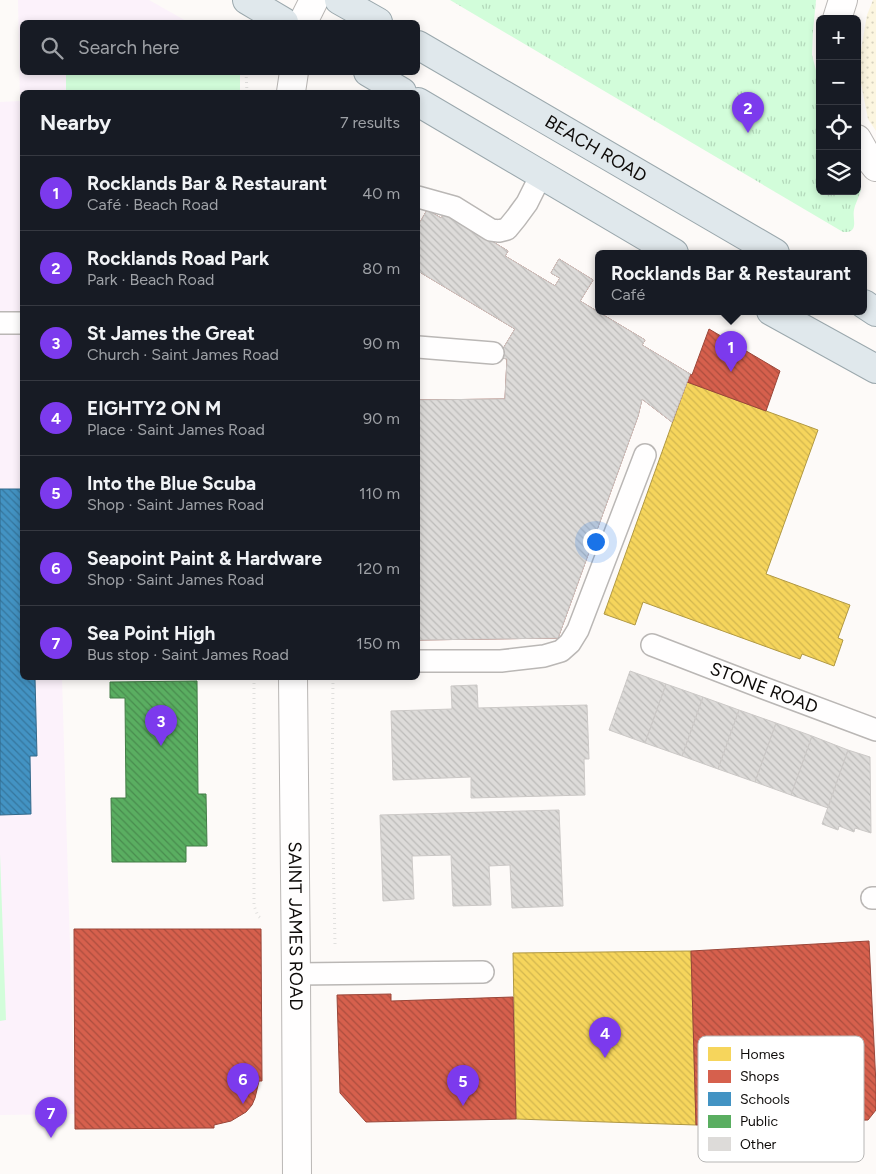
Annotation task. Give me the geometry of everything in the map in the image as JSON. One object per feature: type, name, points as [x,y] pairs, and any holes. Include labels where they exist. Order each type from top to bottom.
[{"type":"main road","points":[[247,0],[281,20]]},
{"type":"main road","points":[[339,0],[374,20]]},
{"type":"main road","name":"BEACH ROAD","points":[[420,47],[770,250]]},
{"type":"main road","points":[[373,75],[399,90]]},
{"type":"main road","points":[[420,103],[669,250]]},
{"type":"main road","points":[[778,315],[876,369]]},
{"type":"street","points":[[304,20],[314,0]]},
{"type":"street","points":[[838,15],[843,0]]},
{"type":"street","points":[[291,90],[294,75]]},
{"type":"street","points":[[861,146],[876,167]]},
{"type":"street","name":"SAINT JAMES ROAD","points":[[293,680],[297,1174]]},
{"type":"lane","points":[[420,198],[454,207],[490,230],[499,231],[507,228],[516,218],[527,203],[541,175]]},
{"type":"lane","points":[[0,324],[20,323]]},
{"type":"lane","points":[[420,347],[493,353]]},
{"type":"lane","points":[[420,661],[501,662],[544,656],[561,651],[570,643],[578,630],[645,455]]},
{"type":"lane","name":"STONE ROAD","points":[[652,645],[876,730]]},
{"type":"lane","points":[[296,974],[483,972]]},
{"type":"path","points":[[246,75],[247,90]]},
{"type":"path","points":[[254,680],[254,906],[258,916],[267,923],[296,933]]},
{"type":"path","points":[[333,680],[332,797],[336,974]]},
{"type":"shaded area","points":[[18,0],[149,0],[184,20],[20,20],[20,75],[240,75],[240,90],[20,90],[20,101]]},
{"type":"shaded area","points":[[20,101],[20,680],[62,680],[75,1114],[0,1115],[0,102]]},
{"type":"green space","points":[[450,0],[816,0],[812,55],[816,70],[816,195],[859,195],[854,210],[853,228],[848,232],[843,232]]},
{"type":"green space","points":[[66,75],[240,75],[240,90],[66,90]]},
{"type":"green space","points":[[0,854],[6,1020],[0,1021]]},
{"type":"sand","points":[[873,0],[876,0],[876,131],[868,119],[861,83],[861,50],[867,15]]},
{"type":"building: Homes","points":[[687,382],[818,430],[766,574],[850,605],[838,638],[843,640],[834,666],[802,654],[800,659],[643,602],[635,625],[604,614]]},
{"type":"building: Homes","points":[[691,951],[696,1125],[516,1119],[513,953]]},
{"type":"building: Shops","points":[[427,210],[441,218],[445,213],[508,251],[505,256],[555,286],[560,278],[551,273],[559,259],[593,280],[580,301],[595,310],[595,315],[603,315],[645,340],[642,345],[690,374],[672,422],[642,399],[638,416],[558,638],[420,640],[420,400],[505,399],[507,359],[498,357],[515,329],[420,272],[420,222]],"holes":[[[552,353],[616,392],[607,409],[597,406],[584,446],[546,448],[547,390],[538,390],[541,373]]]},
{"type":"building: Shops","points":[[709,329],[780,371],[766,411],[687,382],[690,374],[692,375]]},
{"type":"building: Shops","points":[[74,929],[261,929],[262,1081],[259,1081],[255,1098],[246,1112],[231,1121],[214,1125],[214,1128],[75,1129]]},
{"type":"building: Shops","points":[[869,941],[876,1110],[868,1120],[864,1120],[864,1036],[698,1036],[698,1125],[696,1125],[691,951]]},
{"type":"building: Shops","points":[[391,994],[391,1001],[513,997],[516,1119],[366,1122],[340,1093],[337,995]]},
{"type":"building: Schools","points":[[0,489],[20,489],[20,680],[35,680],[37,756],[30,756],[31,814],[0,815]]},
{"type":"building: Public","points":[[197,681],[198,794],[206,794],[207,846],[186,846],[186,862],[112,862],[111,798],[126,798],[125,698],[110,698],[110,682]]},
{"type":"building: Other","points":[[427,210],[441,218],[445,213],[508,251],[505,256],[555,286],[560,278],[551,273],[559,259],[593,280],[580,301],[595,310],[595,315],[603,315],[645,340],[642,345],[690,374],[672,422],[642,399],[638,416],[558,638],[420,640],[420,400],[505,399],[507,359],[498,357],[515,329],[420,272],[420,222]]},
{"type":"building: Other","points":[[630,671],[666,684],[645,743],[609,730]]},
{"type":"building: Other","points":[[666,684],[703,697],[682,756],[645,743]]},
{"type":"building: Other","points":[[477,685],[478,708],[587,705],[589,759],[584,759],[585,795],[471,798],[471,777],[393,780],[391,711],[452,709],[451,686]]},
{"type":"building: Other","points":[[703,697],[739,710],[718,769],[682,756]]},
{"type":"building: Other","points":[[739,710],[776,723],[755,782],[718,769]]},
{"type":"building: Other","points":[[776,723],[812,736],[791,795],[755,782]]},
{"type":"building: Other","points":[[812,736],[848,750],[828,808],[791,795]]},
{"type":"building: Other","points":[[848,750],[870,757],[871,833],[855,828],[854,832],[839,826],[838,830],[822,824]]},
{"type":"building: Other","points":[[559,810],[563,906],[512,908],[510,865],[489,866],[491,905],[453,906],[451,855],[412,856],[414,899],[383,901],[380,815]]},
{"type":"place","name":"Rocklands Road Park","points":[[748,133]]},
{"type":"place","name":"Rocklands Bar & Restaurant","points":[[731,372]]},
{"type":"place","name":"St James the Great","points":[[161,746]]},
{"type":"place","name":"EIGHTY2 ON M","points":[[605,1058]]},
{"type":"place","name":"Seapoint Paint & Hardware","points":[[243,1104]]},
{"type":"place","name":"Into the Blue Scuba","points":[[463,1106]]},
{"type":"place","name":"Sea Point High","points":[[51,1138]]}]
